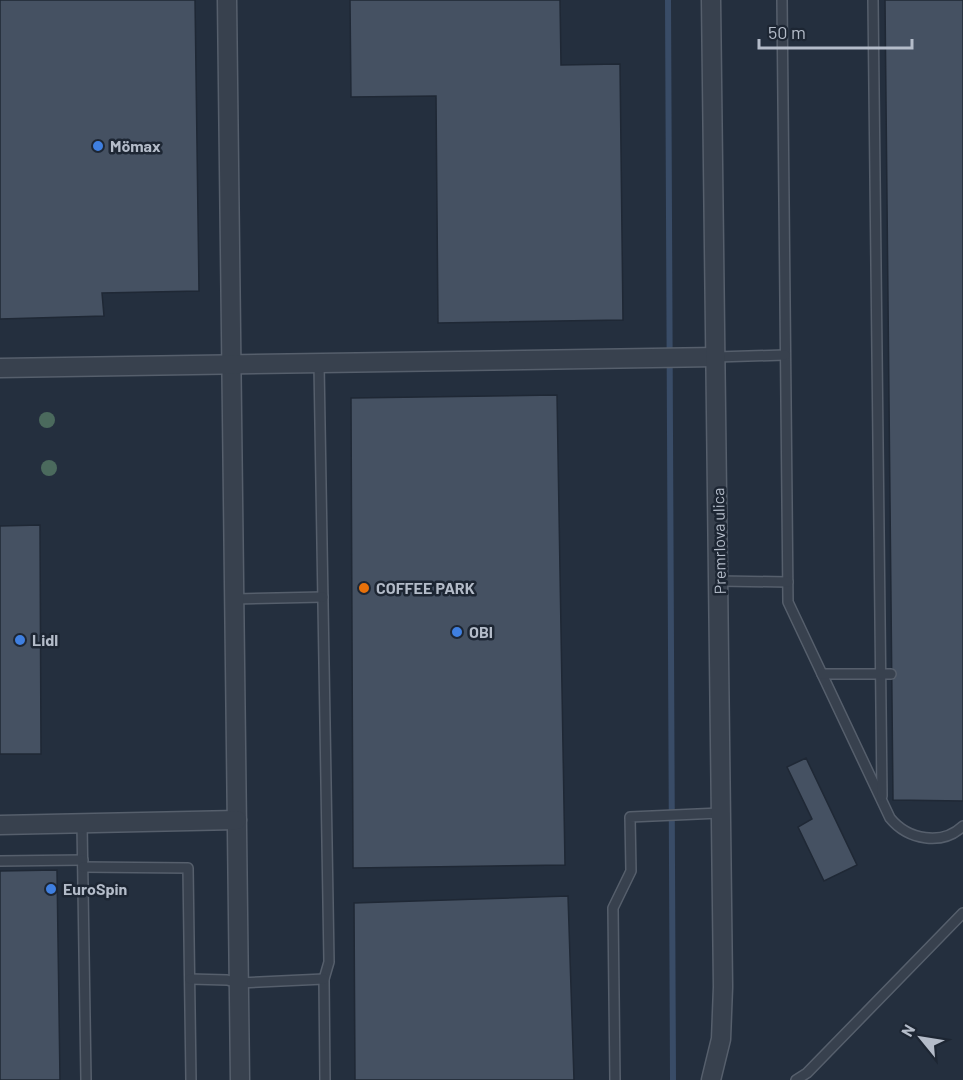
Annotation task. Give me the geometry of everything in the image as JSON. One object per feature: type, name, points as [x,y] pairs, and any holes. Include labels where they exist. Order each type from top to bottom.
[{"type":"street","points":[[227,0],[240,1080]]},
{"type":"street","name":"Premrlova ulica","points":[[711,0],[720,581],[723,987],[721,1039],[711,1080]]},
{"type":"street","points":[[0,368],[716,357]]},
{"type":"street","points":[[0,825],[237,820]]},
{"type":"lane","points":[[782,0],[788,602],[890,818],[897,827],[918,837],[951,835],[963,826]]},
{"type":"lane","points":[[873,0],[882,801]]},
{"type":"lane","points":[[716,357],[785,355]]},
{"type":"lane","points":[[319,364],[329,962],[324,979],[325,1080]]},
{"type":"lane","points":[[720,581],[788,582]]},
{"type":"lane","points":[[235,599],[323,597]]},
{"type":"lane","points":[[822,674],[891,674]]},
{"type":"lane","points":[[615,1080],[613,908],[631,871],[630,817],[720,813]]},
{"type":"lane","points":[[82,823],[86,1080]]},
{"type":"lane","points":[[0,861],[188,868],[190,1080]]},
{"type":"lane","points":[[796,1080],[807,1073],[963,913]]},
{"type":"lane","points":[[190,979],[227,980],[239,983],[324,979]]},
{"type":"building","name":"Mömax","points":[[0,0],[195,0],[199,291],[102,293],[104,316],[0,319]]},
{"type":"building","points":[[350,0],[560,0],[561,65],[620,64],[623,320],[438,323],[436,96],[351,97]]},
{"type":"building","points":[[885,0],[963,0],[963,801],[893,800]]},
{"type":"building","name":"OBI","points":[[557,395],[565,865],[353,868],[351,398]]},
{"type":"building","name":"Lidl","points":[[40,525],[41,754],[0,754],[0,526]]},
{"type":"building","points":[[806,758],[857,865],[824,881],[798,827],[812,819],[787,767]]},
{"type":"building","points":[[57,870],[60,1080],[0,1080],[0,871]]},
{"type":"building","points":[[568,896],[574,1080],[355,1080],[354,903]]},
{"type":"waterway","points":[[668,0],[673,1080]]},
{"type":"place","name":"Mömax","points":[[98,146]]},
{"type":"place","name":"COFFEE PARK","points":[[364,588]]},
{"type":"place","name":"OBI","points":[[457,632]]},
{"type":"place","name":"Lidl","points":[[20,640]]},
{"type":"place","name":"EuroSpin","points":[[51,889]]}]
